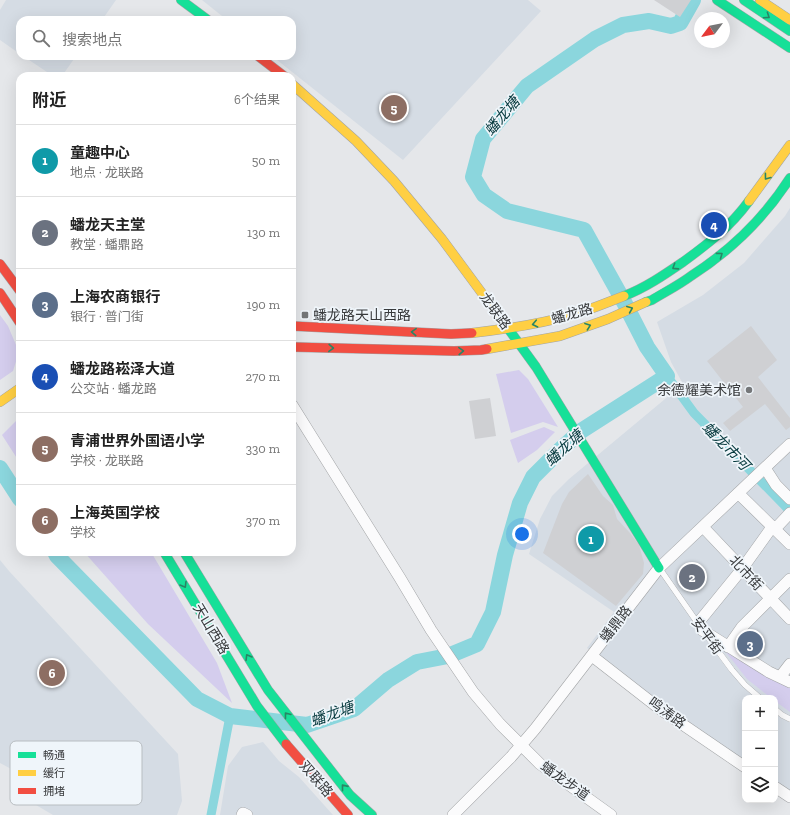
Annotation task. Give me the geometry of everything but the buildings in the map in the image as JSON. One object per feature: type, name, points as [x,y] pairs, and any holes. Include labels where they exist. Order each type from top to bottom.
[{"type":"main road","points":[[181,0],[203,16]]},
{"type":"main road","points":[[717,0],[790,48]]},
{"type":"main road","points":[[724,0],[790,43]]},
{"type":"main road","points":[[744,0],[790,31]]},
{"type":"main road","points":[[760,0],[790,20]]},
{"type":"main road","points":[[263,60],[279,72]]},
{"type":"main road","name":"龙联路","points":[[296,88],[356,141],[394,181],[442,239],[536,367],[659,568]]},
{"type":"main road","name":"蟠龙路","points":[[296,326],[474,334],[509,330],[560,318],[599,306],[643,287],[679,265],[721,233],[740,214],[790,145]]},
{"type":"main road","name":"蟠龙路","points":[[296,347],[454,351],[481,350],[560,336],[608,319],[652,300],[692,276],[728,249],[757,221],[781,192],[790,178]]},
{"type":"main road","points":[[0,264],[16,286]]},
{"type":"main road","points":[[0,293],[16,317]]},
{"type":"main road","points":[[3,407],[16,392]]},
{"type":"main road","name":"天山西路","points":[[166,556],[257,706],[284,743]]},
{"type":"main road","name":"天山西路","points":[[186,556],[268,690],[350,795],[372,815]]},
{"type":"main road","name":"双联路","points":[[284,743],[348,815]]},
{"type":"street","name":"蟠龙步道","points":[[296,411],[431,630],[473,692],[500,724],[540,764],[611,815]]},
{"type":"street","name":"蟠鼎路","points":[[453,815],[511,757],[535,729],[659,568],[790,444]]},
{"type":"street","points":[[765,468],[776,485],[790,499]]},
{"type":"street","points":[[738,493],[790,544]]},
{"type":"street","points":[[790,513],[773,528],[700,627],[769,672],[785,679],[790,664]]},
{"type":"street","name":"北市街","points":[[703,527],[790,619]]},
{"type":"street","points":[[728,646],[742,627],[790,579]]},
{"type":"street","name":"鸣涛路","points":[[592,656],[660,709],[742,765]]},
{"type":"street","points":[[778,789],[790,797]]},
{"type":"street","points":[[242,815],[243,813],[247,815]]},
{"type":"lane","name":"安平街","points":[[659,568],[732,670],[745,685],[757,695]]},
{"type":"lane","points":[[778,712],[790,719]]},
{"type":"shaded area","points":[[6,0],[116,0],[105,16],[16,16],[16,51],[0,40],[0,10]]},
{"type":"shaded area","points":[[202,0],[528,0],[541,11],[403,160],[296,75],[296,72],[292,72],[277,60],[296,60],[296,16],[222,16]]},
{"type":"shaded area","points":[[29,60],[73,60],[65,72],[47,72]]},
{"type":"shaded area","points":[[790,208],[790,793],[778,785],[778,695],[742,695],[742,761],[664,708],[587,648],[614,612],[529,554],[540,519],[552,496],[569,479],[683,384],[671,362],[657,322],[703,295],[744,263],[785,216]]},
{"type":"shaded area","points":[[0,315],[8,326],[16,345],[16,362],[13,371],[0,380]]},
{"type":"shaded area","points":[[519,370],[528,379],[558,427],[543,422],[511,433],[496,374]]},
{"type":"shaded area","points":[[16,421],[16,457],[2,435]]},
{"type":"shaded area","points":[[544,427],[555,432],[537,450],[518,463],[510,440]]},
{"type":"shaded area","points":[[88,556],[153,556],[217,663],[232,703],[148,624]]},
{"type":"shaded area","points":[[0,560],[178,754],[182,801],[177,815],[53,815],[36,805],[142,805],[142,741],[10,741],[10,768],[0,763]]},
{"type":"shaded area","points":[[728,648],[790,683],[790,712],[778,703],[778,695],[767,695],[747,679],[725,651]]},
{"type":"shaded area","points":[[263,742],[279,761],[299,777],[333,815],[220,815],[228,766],[242,747]]},
{"type":"waterway","name":"蟠龙塘","points":[[57,556],[197,699],[230,716],[307,725],[354,709],[388,680],[417,662],[448,656],[477,644],[493,612],[505,555],[520,503],[533,477],[581,431],[667,376],[647,347],[584,230],[507,211],[484,195],[473,177],[483,139],[527,86],[595,39],[623,25],[649,21],[671,26],[680,23],[693,0]]},
{"type":"waterway","name":"蟠龙市河","points":[[667,376],[694,413],[790,511]]},
{"type":"waterway","name":"蟠龙塘","points":[[0,468],[16,493]]},
{"type":"waterway","points":[[211,815],[230,716]]},
{"type":"traffic: fast","points":[[181,0],[203,16]]},
{"type":"traffic: fast","points":[[717,0],[790,48]]},
{"type":"traffic: fast","points":[[744,0],[790,31]]},
{"type":"traffic: fast","points":[[646,302],[677,285],[719,256],[733,244],[758,220],[790,178]]},
{"type":"traffic: fast","points":[[624,296],[654,281],[702,248],[727,227],[749,201]]},
{"type":"traffic: fast","points":[[507,327],[536,367],[659,568]]},
{"type":"traffic: fast","points":[[166,556],[257,706],[286,744]]},
{"type":"traffic: fast","points":[[186,556],[268,690],[350,795],[372,815]]},
{"type":"traffic: slow","points":[[760,0],[790,20]]},
{"type":"traffic: slow","points":[[296,88],[356,141],[394,181],[442,239],[507,327]]},
{"type":"traffic: slow","points":[[749,201],[790,145]]},
{"type":"traffic: slow","points":[[472,333],[524,326],[562,318],[624,296]]},
{"type":"traffic: slow","points":[[487,349],[560,336],[608,319],[646,302]]},
{"type":"traffic: slow","points":[[0,402],[16,391]]},
{"type":"traffic: jam","points":[[263,60],[279,72]]},
{"type":"traffic: jam","points":[[0,264],[16,286]]},
{"type":"traffic: jam","points":[[0,293],[16,317]]},
{"type":"traffic: jam","points":[[296,326],[451,334],[472,333]]},
{"type":"traffic: jam","points":[[296,347],[454,351],[487,349]]},
{"type":"traffic: jam","points":[[286,744],[348,815]]},
{"type":"place","name":"青浦世界外国语小学","points":[[394,108]]},
{"type":"place","name":"蟠龙路崧泽大道","points":[[714,225]]},
{"type":"place","name":"蟠龙路天山西路","points":[[305,315]]},
{"type":"place","name":"余德耀美术馆","points":[[749,390]]},
{"type":"place","name":"童趣中心","points":[[591,539]]},
{"type":"place","name":"蟠龙天主堂","points":[[692,577]]},
{"type":"place","name":"上海农商银行","points":[[750,644]]},
{"type":"place","name":"上海英国学校","points":[[52,673]]}]
